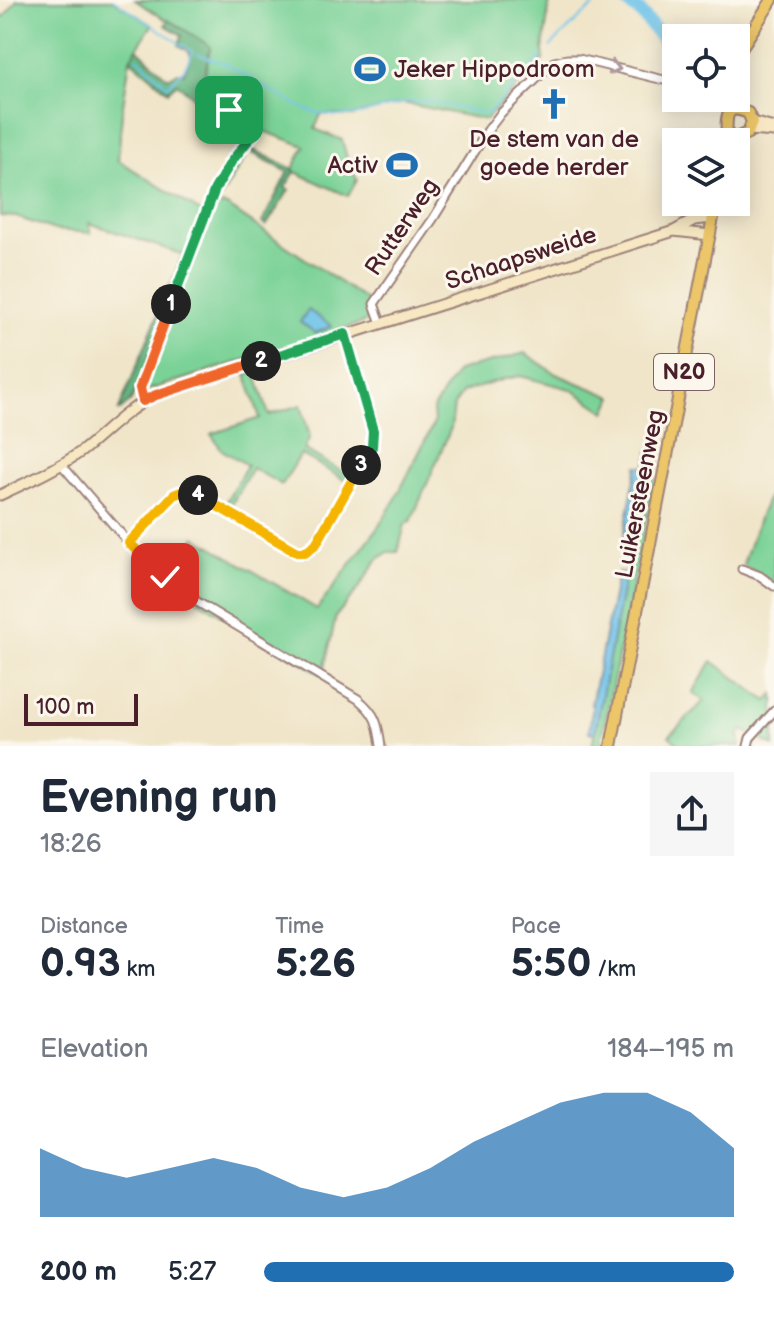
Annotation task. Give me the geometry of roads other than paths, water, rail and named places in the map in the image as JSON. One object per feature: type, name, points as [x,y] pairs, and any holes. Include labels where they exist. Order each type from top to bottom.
[{"type":"main road","points":[[750,34],[772,0]]},
{"type":"main road","points":[[727,128],[725,123],[728,115],[733,112]]},
{"type":"main road","points":[[742,112],[748,113],[751,126]]},
{"type":"main road","name":"Luikersteenweg","points":[[611,746],[713,218]]},
{"type":"street","name":"Rutterweg","points":[[381,323],[374,304],[433,219],[488,130],[517,96],[554,62],[579,59],[662,80]]},
{"type":"street","points":[[143,401],[140,388],[215,189],[254,133],[229,110]]},
{"type":"street","points":[[751,126],[774,130]]},
{"type":"street","name":"Schaapsweide","points":[[381,323],[674,231],[694,220],[713,218]]},
{"type":"street","name":"Schaapsweide","points":[[674,231],[710,235]]},
{"type":"street","points":[[0,495],[80,452],[143,401],[156,395],[381,323]]},
{"type":"street","points":[[129,543],[174,495],[190,490],[297,552],[305,552],[316,544],[372,447],[373,431],[345,334]]},
{"type":"street","points":[[61,464],[129,543],[165,577],[199,603],[371,709],[376,718],[381,746]]},
{"type":"street","points":[[742,569],[774,586]]},
{"type":"street","points":[[748,746],[750,738],[774,711]]},
{"type":"water","points":[[308,310],[332,326],[316,333],[300,322]]},
{"type":"water","points":[[637,466],[644,467],[630,548],[622,546]]},
{"type":"water","points":[[618,572],[625,574],[595,733],[589,732],[591,705]]},
{"type":"waterway","points":[[114,0],[193,52],[184,69],[168,86],[137,57]]},
{"type":"waterway","points":[[550,47],[602,0]]},
{"type":"waterway","points":[[625,0],[662,38]]},
{"type":"waterway","points":[[198,54],[226,64],[292,103],[313,112],[337,116],[357,115],[407,102],[429,101],[487,114],[541,57]]},
{"type":"place","name":"Jeker Hippodroom","points":[[370,69]]},
{"type":"place","name":"De stem van de goede herder","points":[[554,104]]},
{"type":"place","name":"Activ","points":[[402,165]]}]
